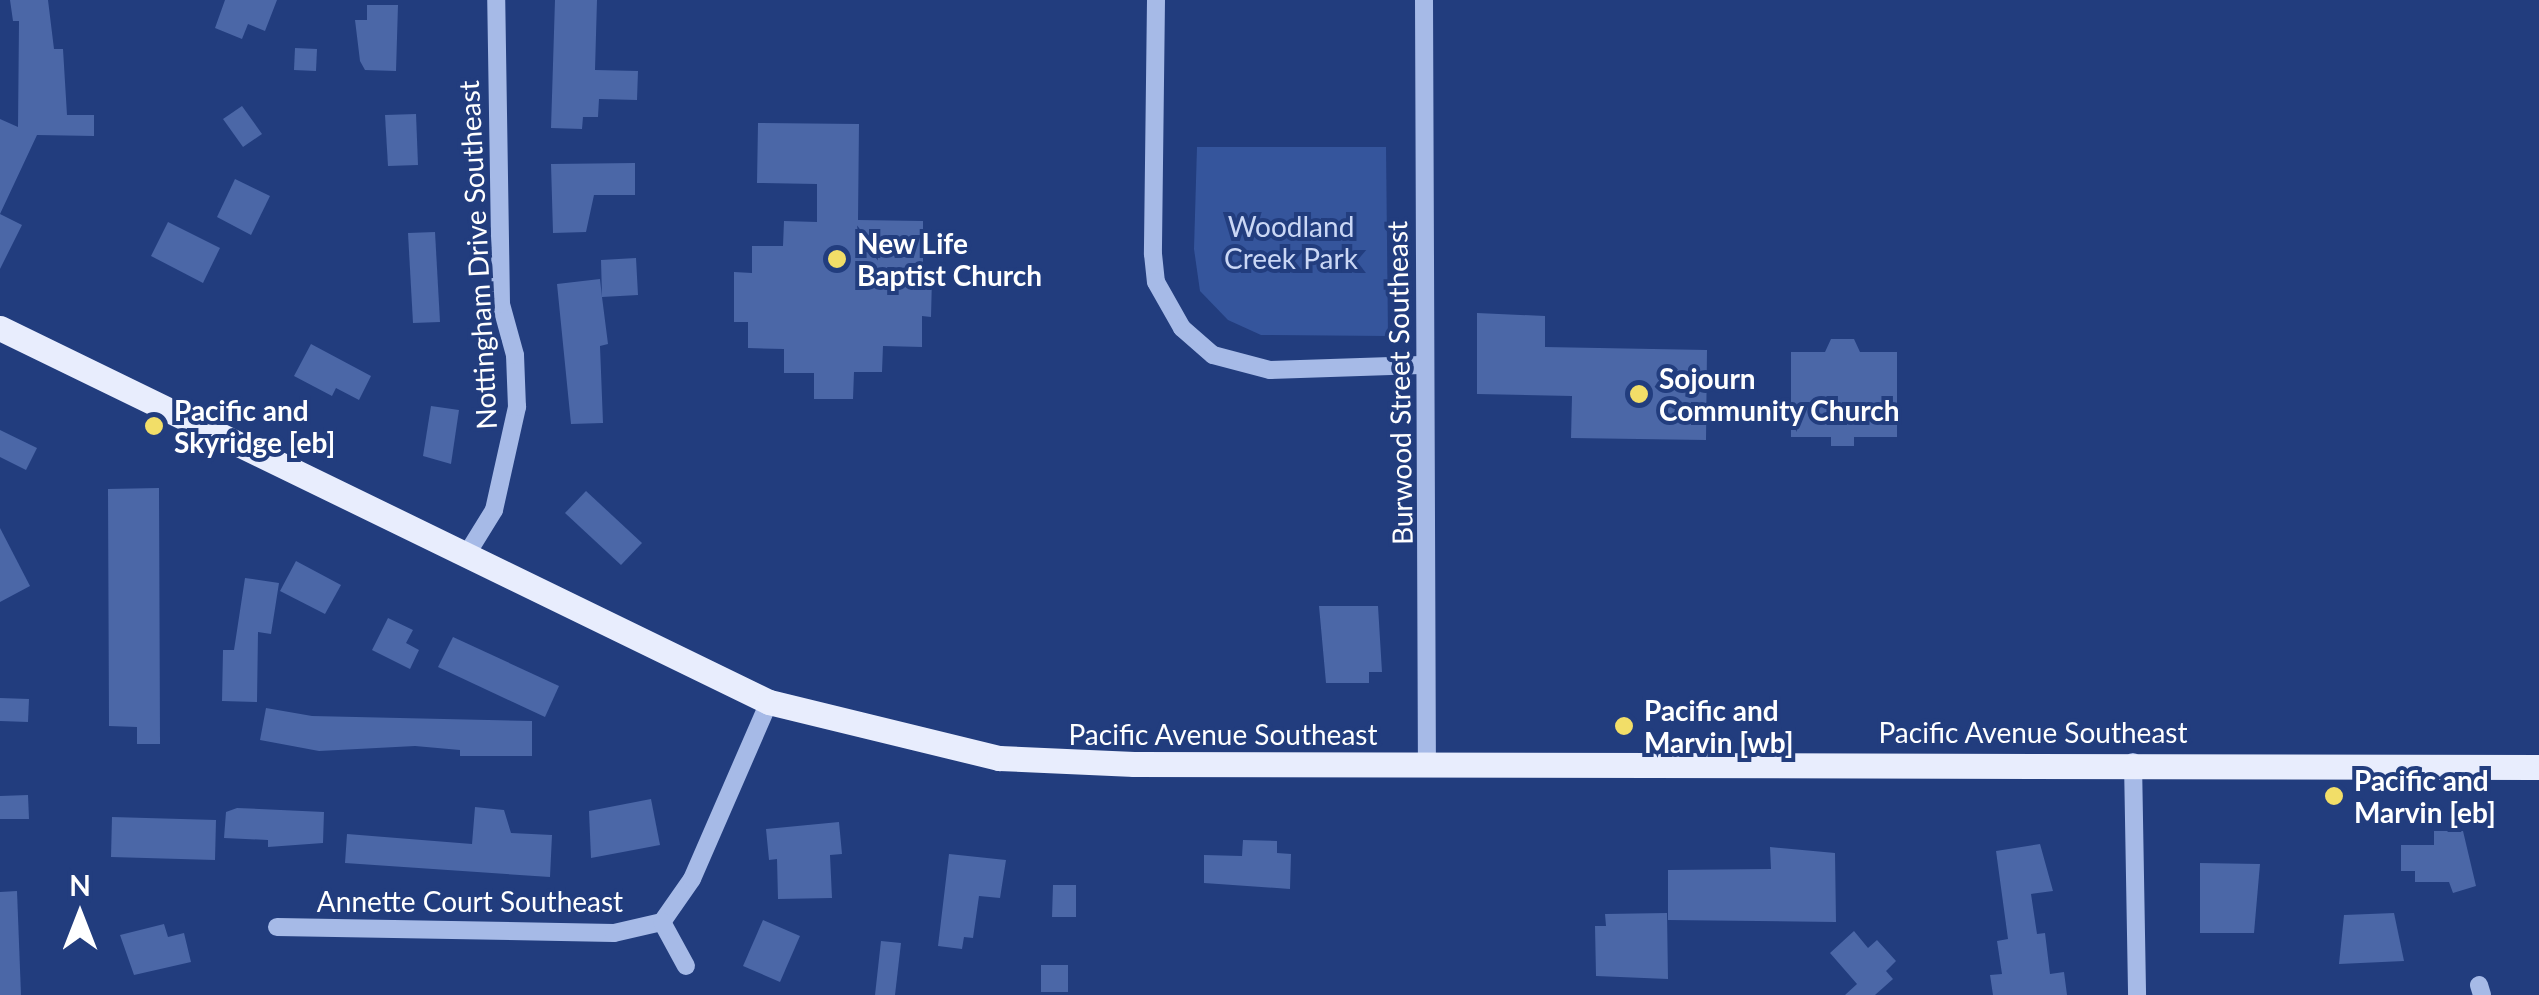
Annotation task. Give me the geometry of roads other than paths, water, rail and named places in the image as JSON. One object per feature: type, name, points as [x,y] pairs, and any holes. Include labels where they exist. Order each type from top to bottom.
[{"type":"main road","name":"Pacific Avenue Southeast","points":[[0,328],[768,702],[999,758],[1428,764],[2132,762],[2539,767]]},
{"type":"street","name":"Nottingham Drive Southeast","points":[[465,556],[494,510],[517,408],[515,355],[502,304],[496,0]]},
{"type":"street","points":[[1156,0],[1153,254],[1167,308],[1192,340],[1239,365],[1270,370],[1421,365]]},
{"type":"street","name":"Burwood Street Southeast","points":[[1424,0],[1421,365],[1431,522],[1428,764]]},
{"type":"street","name":"Annette Court Southeast","points":[[277,927],[614,934],[662,922],[692,879],[768,702]]},
{"type":"street","points":[[2132,762],[2137,995]]},
{"type":"street","name":"Annette Court Southeast","points":[[662,922],[686,966]]},
{"type":"place","name":"New Life Baptist Church","points":[[837,259]]},
{"type":"place","name":"Sojourn Community Church","points":[[1639,394]]},
{"type":"place","name":"Pacific and Skyridge [eb]","points":[[154,426]]},
{"type":"place","name":"Pacific and Marvin [wb]","points":[[1624,726]]},
{"type":"place","name":"Pacific and Marvin [eb]","points":[[2334,796]]},
{"type":"park label","name":"Woodland Creek Park","points":[[1291,242]]}]
